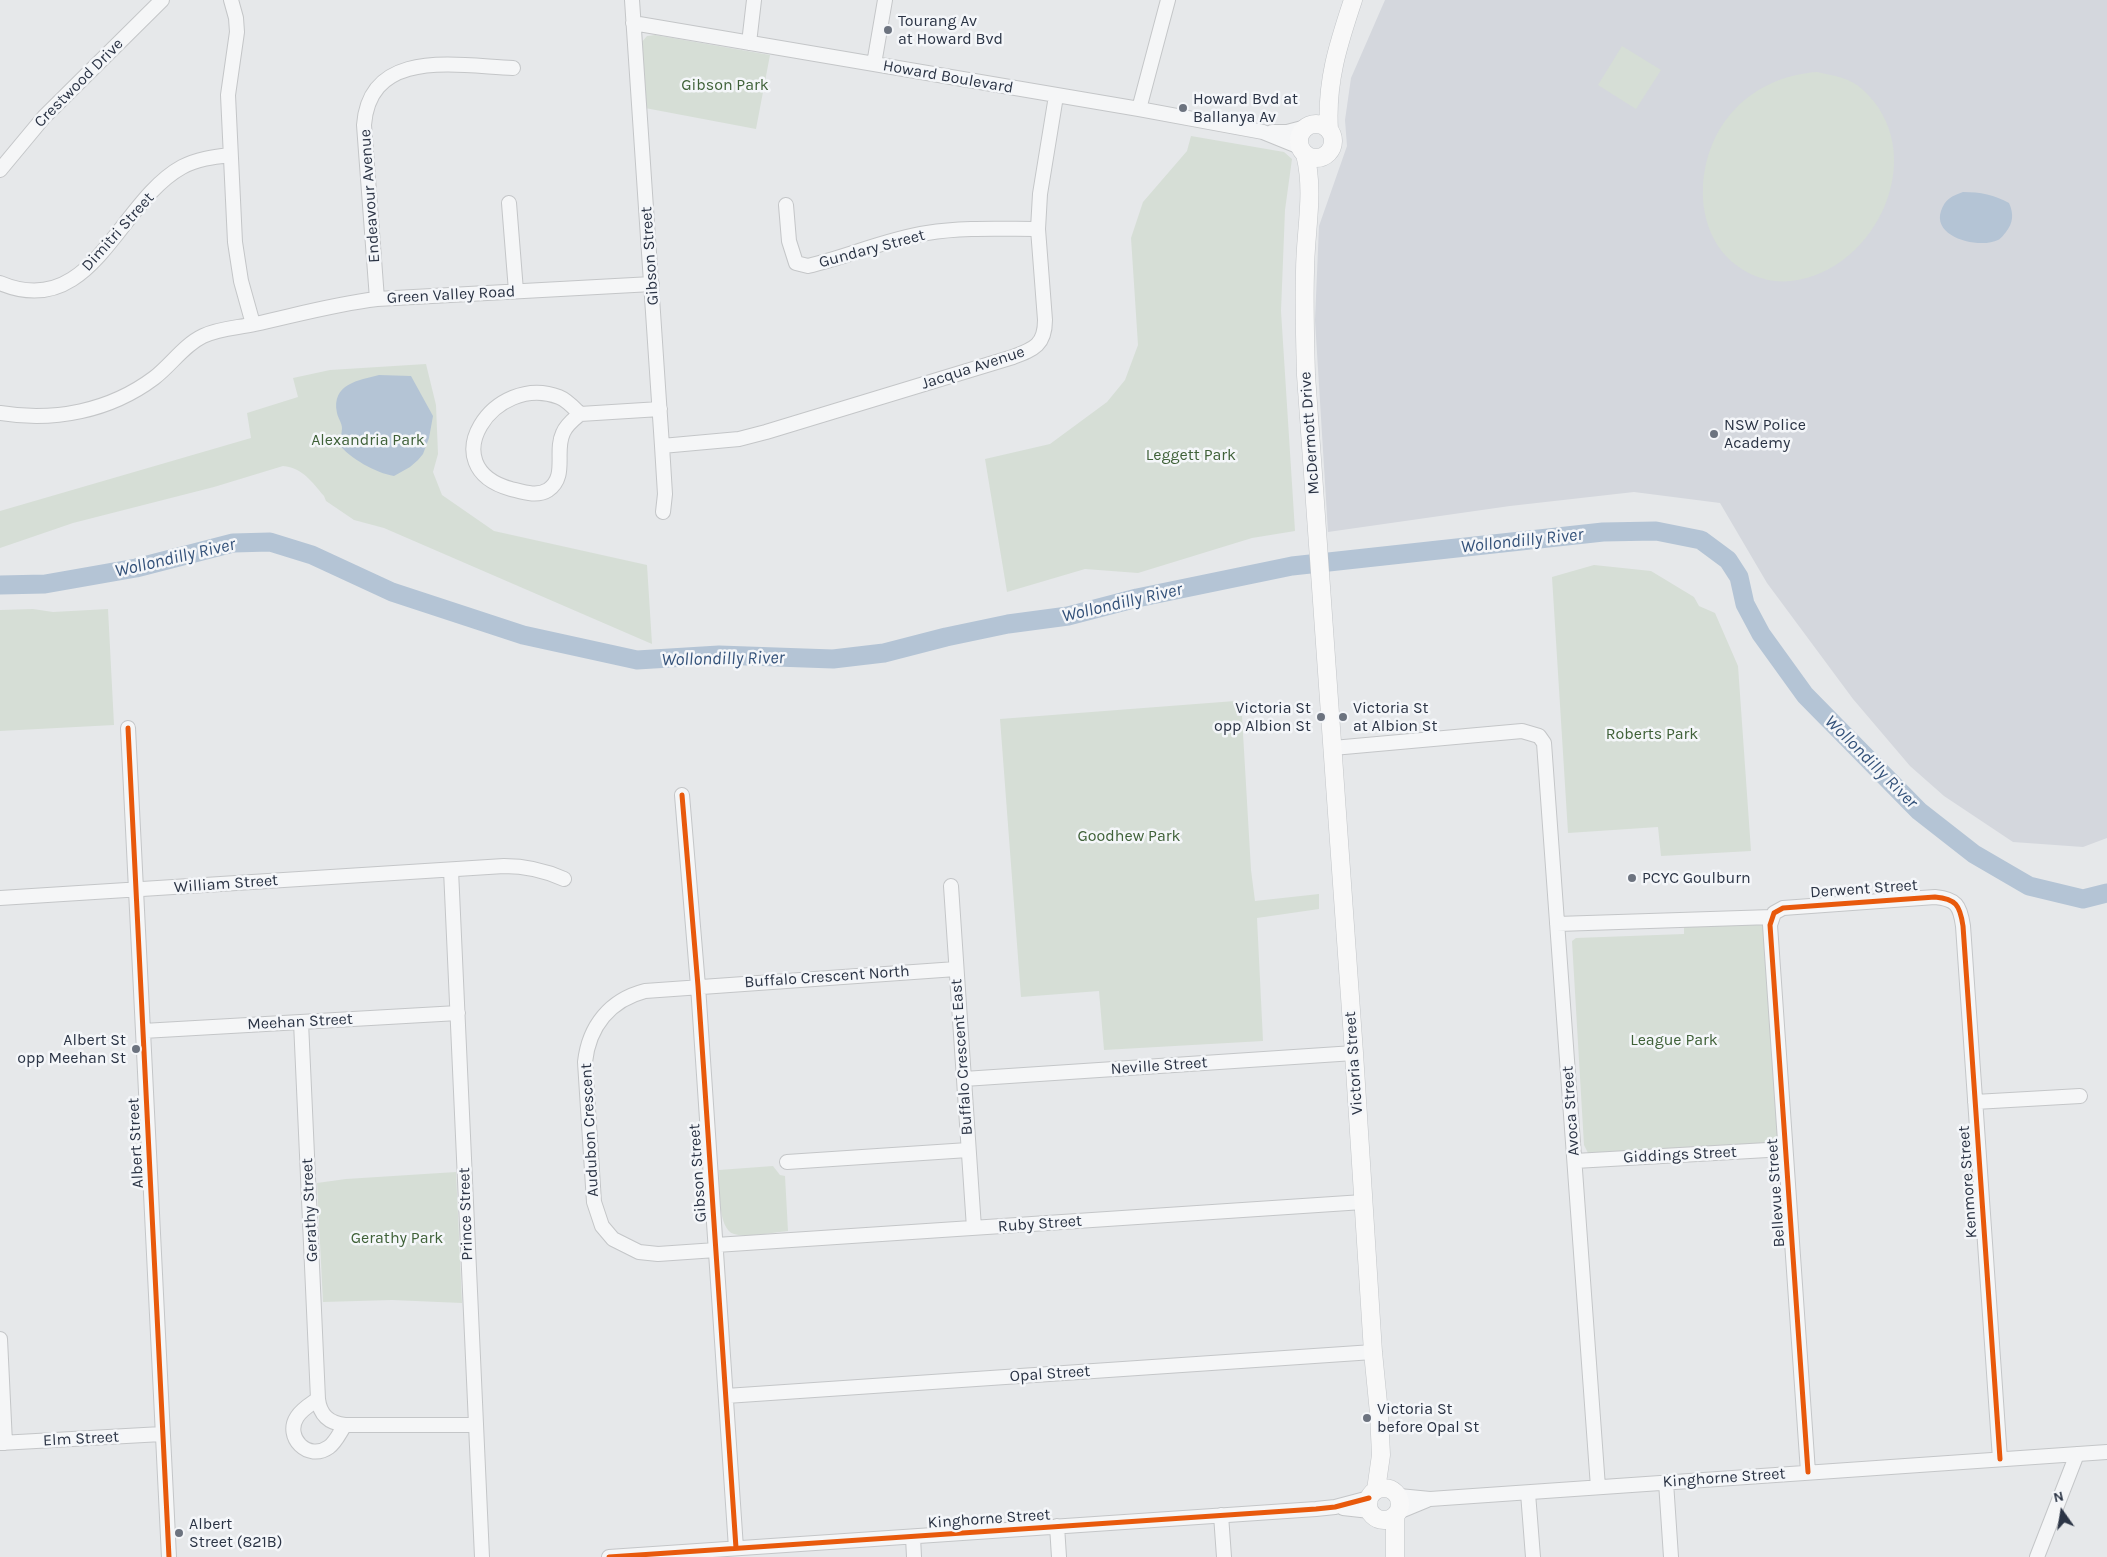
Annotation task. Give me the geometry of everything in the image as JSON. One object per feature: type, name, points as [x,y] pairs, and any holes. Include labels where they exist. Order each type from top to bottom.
[{"type":"main road","points":[[1328,92],[1308,126],[1299,136],[1302,151],[1317,158],[1325,155],[1332,146],[1332,135],[1329,130],[1328,92],[1340,37],[1353,0]]},
{"type":"main road","points":[[1308,126],[1320,125],[1329,130]]},
{"type":"main road","name":"McDermott Drive","points":[[1302,151],[1308,167],[1310,196],[1305,271],[1306,375],[1326,671]]},
{"type":"main road","name":"McDermott Drive","points":[[1310,196],[1325,155]]},
{"type":"main road","name":"Victoria Street","points":[[1326,671],[1333,748],[1381,1455],[1384,1504],[1382,1532],[1386,1557]]},
{"type":"main road","name":"Victoria Street","points":[[1384,1504],[1396,1557]]},
{"type":"street","name":"Crestwood Drive","points":[[0,170],[44,118],[162,0]]},
{"type":"street","points":[[231,0],[236,18],[237,32],[228,95],[237,261],[253,324]]},
{"type":"street","name":"Gibson Street","points":[[632,0],[660,408],[665,494],[663,512]]},
{"type":"street","points":[[749,43],[754,0]]},
{"type":"street","points":[[874,64],[885,0]]},
{"type":"street","points":[[1139,109],[1168,0]]},
{"type":"street","name":"Howard Boulevard","points":[[633,23],[1139,109],[1263,132],[1287,132],[1308,126]]},
{"type":"street","name":"Endeavour Avenue","points":[[377,299],[364,125],[365,111],[372,94],[384,80],[401,70],[418,65],[512,68]]},
{"type":"street","name":"Jacqua Avenue","points":[[662,446],[739,438],[766,432],[1028,351],[1040,343],[1045,333],[1038,229],[1040,194],[1056,96]]},
{"type":"street","name":"Howard Boulevard","points":[[1263,132],[1302,151]]},
{"type":"street","name":"Dimitri Street","points":[[0,283],[17,289],[34,291],[64,284],[78,276],[91,265],[123,225],[167,178],[194,162],[230,155]]},
{"type":"street","points":[[509,203],[516,291]]},
{"type":"street","name":"Gundary Street","points":[[786,205],[792,253],[796,263],[808,266],[926,233],[955,229],[1038,229]]},
{"type":"street","name":"Green Valley Road","points":[[0,413],[28,417],[54,416],[99,406],[118,399],[149,381],[201,337],[218,330],[253,324],[334,305],[377,299],[652,284]]},
{"type":"street","points":[[580,414],[560,398],[545,394],[525,394],[505,401],[494,408],[479,427],[473,449],[478,467],[491,481],[500,486],[532,493],[547,490],[558,477],[559,450],[563,432],[580,414],[660,408]]},
{"type":"street","name":"Albert Street","points":[[128,728],[169,1557]]},
{"type":"street","name":"Avoca Street","points":[[1333,748],[1522,731],[1539,736],[1544,743],[1598,1487]]},
{"type":"street","name":"Gibson Street","points":[[682,796],[698,986],[736,1548]]},
{"type":"street","name":"William Street","points":[[0,898],[452,870],[472,867],[527,866],[544,870],[564,879]]},
{"type":"street","name":"Prince Street","points":[[452,870],[482,1557]]},
{"type":"street","name":"Buffalo Crescent East","points":[[951,886],[974,1228]]},
{"type":"street","name":"Derwent Street","points":[[1556,924],[1773,915],[1783,908],[1794,906],[1935,897],[1947,898],[1957,904]]},
{"type":"street","name":"Kenmore Street","points":[[1957,904],[1962,913],[2000,1459]]},
{"type":"street","name":"Bellevue Street","points":[[1773,915],[1770,925],[1770,936],[1808,1472]]},
{"type":"street","name":"Buffalo Crescent North","points":[[698,986],[956,969]]},
{"type":"street","name":"Audubon Crescent","points":[[698,986],[646,991],[627,997],[602,1016],[592,1033],[585,1062],[593,1193],[595,1210],[602,1226],[613,1240],[630,1249],[648,1254],[716,1248]]},
{"type":"street","name":"Meehan Street","points":[[143,1031],[458,1013]]},
{"type":"street","name":"Gerathy Street","points":[[301,1022],[319,1406],[330,1422],[345,1425],[475,1425]]},
{"type":"street","name":"Neville Street","points":[[964,1079],[1354,1053]]},
{"type":"street","points":[[1975,1102],[2080,1096]]},
{"type":"street","name":"Giddings Street","points":[[1575,1162],[1785,1149]]},
{"type":"street","points":[[786,1162],[968,1150]]},
{"type":"street","name":"Ruby Street","points":[[716,1248],[974,1228],[1363,1202]]},
{"type":"street","points":[[0,1339],[2,1443]]},
{"type":"street","name":"Opal Street","points":[[726,1396],[1373,1352]]},
{"type":"street","points":[[318,1399],[296,1417],[293,1428],[295,1440],[298,1444],[308,1451],[321,1451],[330,1446],[345,1425]]},
{"type":"street","name":"Elm Street","points":[[2,1443],[162,1434]]},
{"type":"street","name":"Kinghorne Street","points":[[610,1557],[736,1548],[765,1552],[913,1536],[2107,1452]]},
{"type":"street","points":[[2037,1557],[2077,1454]]},
{"type":"street","points":[[1666,1482],[1671,1557]]},
{"type":"street","points":[[1528,1493],[1532,1557]]},
{"type":"street","points":[[1221,1515],[1224,1557]]},
{"type":"street","points":[[1057,1526],[1059,1557]]},
{"type":"street","points":[[913,1536],[914,1557]]},
{"type":"shaded area","name":"NSW Police Academy","points":[[1385,0],[2107,0],[2107,838],[2083,847],[2013,842],[1944,796],[1910,766],[1853,699],[1767,583],[1720,503],[1634,492],[1510,506],[1328,532],[1315,320],[1319,226],[1347,146],[1345,120],[1351,78]]},
{"type":"green space","name":"Gibson Park","points":[[655,35],[770,55],[756,129],[645,108],[641,43],[647,36]]},
{"type":"green space","points":[[1622,46],[1661,70],[1636,109],[1598,85]]},
{"type":"green space","points":[[1817,72],[1841,77],[1857,85],[1883,115],[1893,144],[1893,174],[1885,204],[1870,232],[1849,256],[1822,272],[1791,281],[1764,279],[1747,272],[1732,262],[1720,249],[1711,234],[1703,199],[1706,166],[1712,144],[1723,125],[1736,108],[1752,94],[1772,83],[1793,76]]},
{"type":"green space","name":"Leggett Park","points":[[1191,136],[1284,152],[1292,159],[1285,210],[1281,311],[1295,531],[1252,538],[1138,573],[1085,569],[1007,592],[985,459],[1050,444],[1107,402],[1125,380],[1138,345],[1131,238],[1143,202],[1187,151]]},
{"type":"green space","name":"Alexandria Park","points":[[426,364],[436,405],[438,454],[433,472],[442,495],[494,531],[647,565],[652,644],[384,528],[354,520],[326,501],[324,496],[302,473],[290,467],[283,466],[214,487],[73,523],[0,548],[0,511],[251,438],[247,413],[298,397],[293,378],[330,370]]},
{"type":"green space","name":"Roberts Park","points":[[1594,565],[1651,571],[1694,597],[1699,606],[1715,613],[1738,666],[1751,851],[1661,856],[1658,827],[1568,833],[1552,577]]},
{"type":"green space","points":[[33,609],[53,612],[108,609],[114,725],[0,731],[0,610]]},
{"type":"green space","name":"Goodhew Park","points":[[1235,701],[1237,716],[1242,716],[1251,870],[1255,901],[1319,894],[1319,909],[1257,918],[1263,1041],[1104,1050],[1099,991],[1021,997],[1000,719]]},
{"type":"green space","name":"League Park","points":[[1764,921],[1778,1133],[1776,1140],[1765,1145],[1597,1157],[1588,1153],[1584,1145],[1572,941],[1576,938],[1684,934],[1684,923]]},
{"type":"green space","points":[[773,1166],[780,1175],[785,1176],[788,1231],[752,1235],[734,1234],[725,1224],[722,1216],[719,1170]]},
{"type":"green space","name":"Gerathy Park","points":[[456,1172],[462,1303],[392,1300],[323,1302],[317,1183],[346,1179]]},
{"type":"water","points":[[1963,192],[1987,195],[2009,203],[2012,211],[2011,222],[2000,239],[1980,243],[1970,242],[1959,239],[1944,228],[1940,220],[1943,207],[1949,198]]},
{"type":"water","points":[[379,375],[411,376],[433,416],[429,438],[423,454],[410,467],[394,476],[379,472],[363,464],[339,444],[342,428],[337,413],[336,403],[338,396],[348,385]]},
{"type":"waterway","name":"Wollondilly River","points":[[0,585],[45,584],[136,568],[233,543],[270,542],[312,555],[392,592],[523,635],[637,660],[719,655],[833,659],[884,653],[1008,624],[1068,616],[1137,598],[1292,566],[1603,532],[1656,531],[1701,540],[1728,560],[1739,577],[1745,604],[1761,634],[1805,695],[1919,811],[1974,854],[2029,886],[2083,899],[2107,893]]},
{"type":"cycle path","points":[[128,728],[169,1557]]},
{"type":"cycle path","points":[[682,795],[698,986],[736,1548]]},
{"type":"cycle path","points":[[1808,1472],[1770,925],[1774,913],[1783,908],[1935,897],[1948,899],[1956,904],[1963,926],[2000,1459]]},
{"type":"cycle path","points":[[609,1557],[1316,1509],[1335,1507],[1369,1498]]},
{"type":"place","name":"Tourang Av at Howard Bvd","points":[[888,30]]},
{"type":"place","name":"Howard Bvd at Ballanya Av","points":[[1183,108]]},
{"type":"place","name":"NSW Police Academy","points":[[1714,434]]},
{"type":"place","name":"Victoria St opp Albion St","points":[[1321,717]]},
{"type":"place","name":"Victoria St at Albion St","points":[[1343,717]]},
{"type":"place","name":"PCYC Goulburn","points":[[1632,878]]},
{"type":"place","name":"Albert St opp Meehan St","points":[[136,1049]]},
{"type":"place","name":"Victoria St before Opal St","points":[[1367,1418]]},
{"type":"place","name":"Albert Street (821B)","points":[[179,1533]]}]
